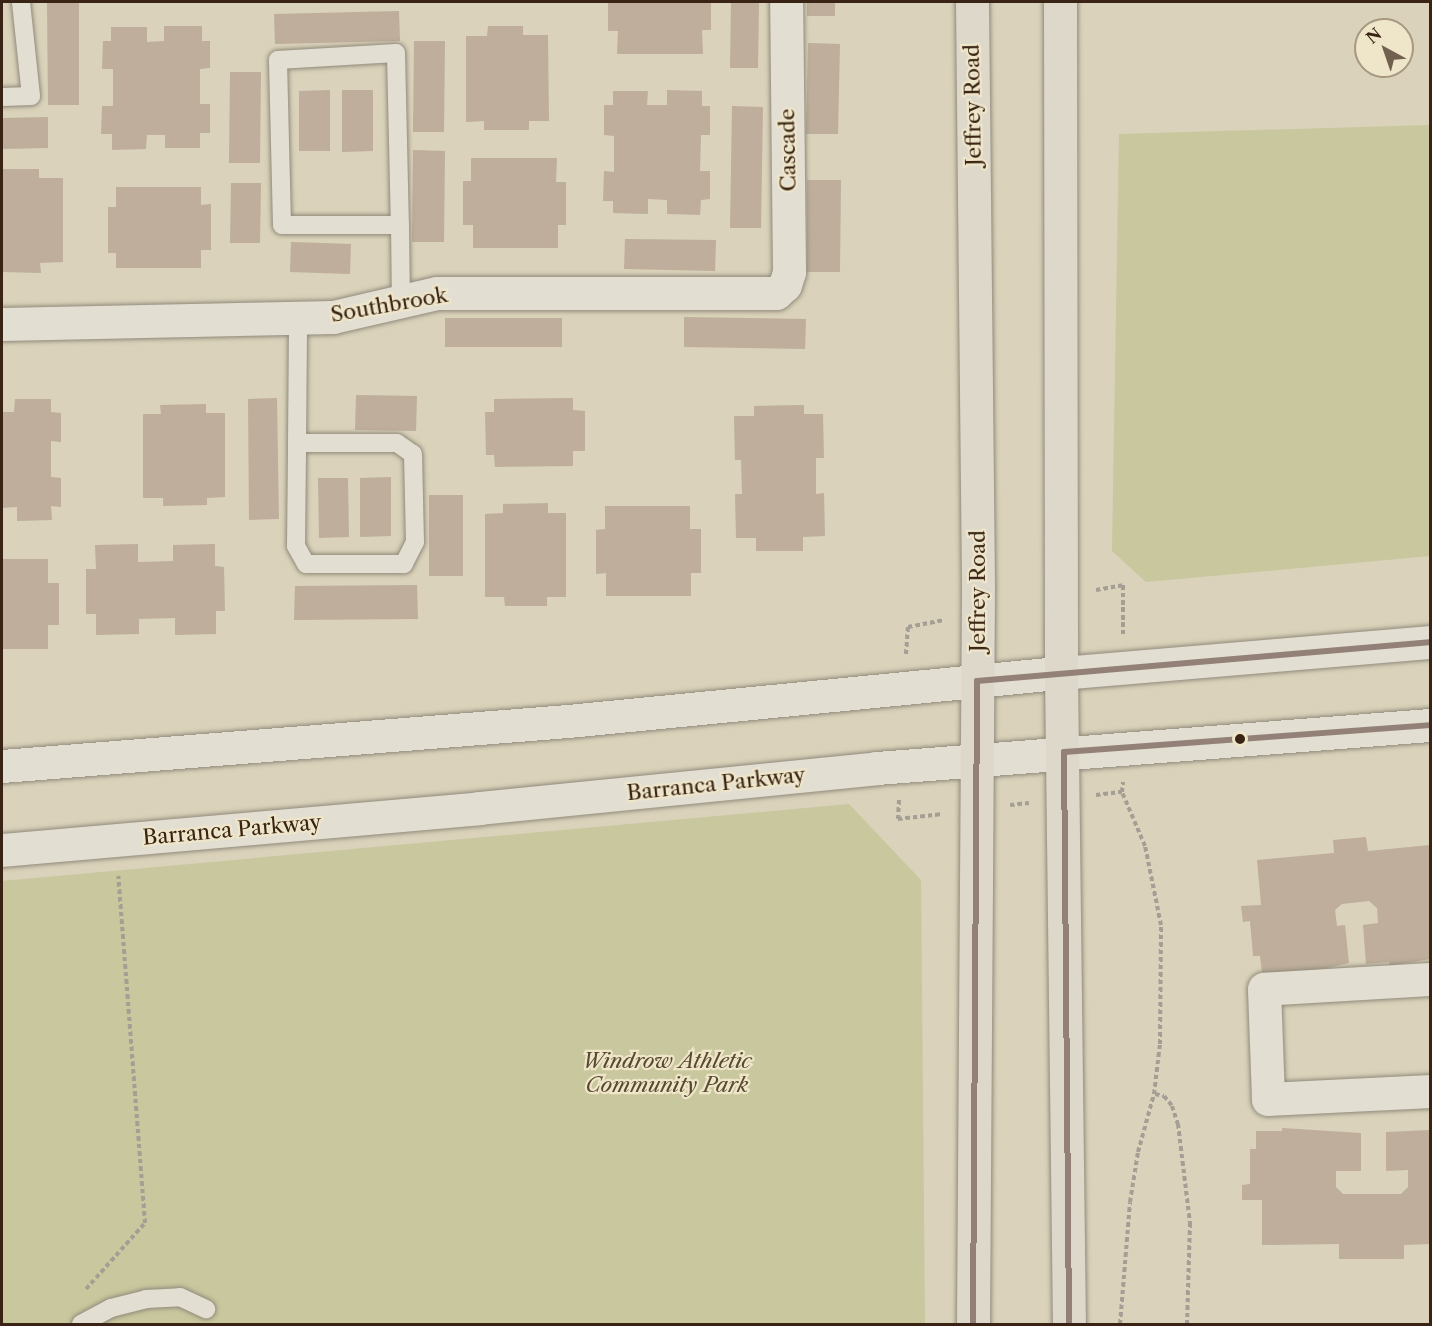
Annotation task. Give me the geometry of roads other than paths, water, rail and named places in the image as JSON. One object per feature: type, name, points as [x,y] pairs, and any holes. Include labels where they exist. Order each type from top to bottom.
[{"type":"main road","name":"Cascade","points":[[776,293],[785,285],[789,272],[786,2]]},
{"type":"main road","name":"Jeffrey Road","points":[[972,2],[977,681],[974,761],[973,1324]]},
{"type":"main road","points":[[1060,2],[1061,673],[1064,752],[1069,1324]]},
{"type":"main road","name":"Southbrook","points":[[2,324],[333,317],[437,293],[776,293]]},
{"type":"main road","points":[[2,766],[568,721],[1061,673],[1431,642]]},
{"type":"main road","name":"Barranca Parkway","points":[[2,850],[1064,752],[1431,725]]},
{"type":"main road","points":[[1431,979],[1264,989],[1268,1099],[1431,1091]]},
{"type":"lane","points":[[2,97],[31,96],[21,2]]},
{"type":"lane","points":[[400,225],[282,225],[278,60],[396,53],[400,225],[401,302]]},
{"type":"lane","points":[[297,318],[296,546],[306,564],[404,564],[415,542],[413,454],[397,443],[297,443]]},
{"type":"lane","points":[[81,1324],[111,1308],[146,1299],[180,1297],[207,1310]]},
{"type":"park label","name":"Windrow Athletic Community Park","points":[[667,1073]]}]
